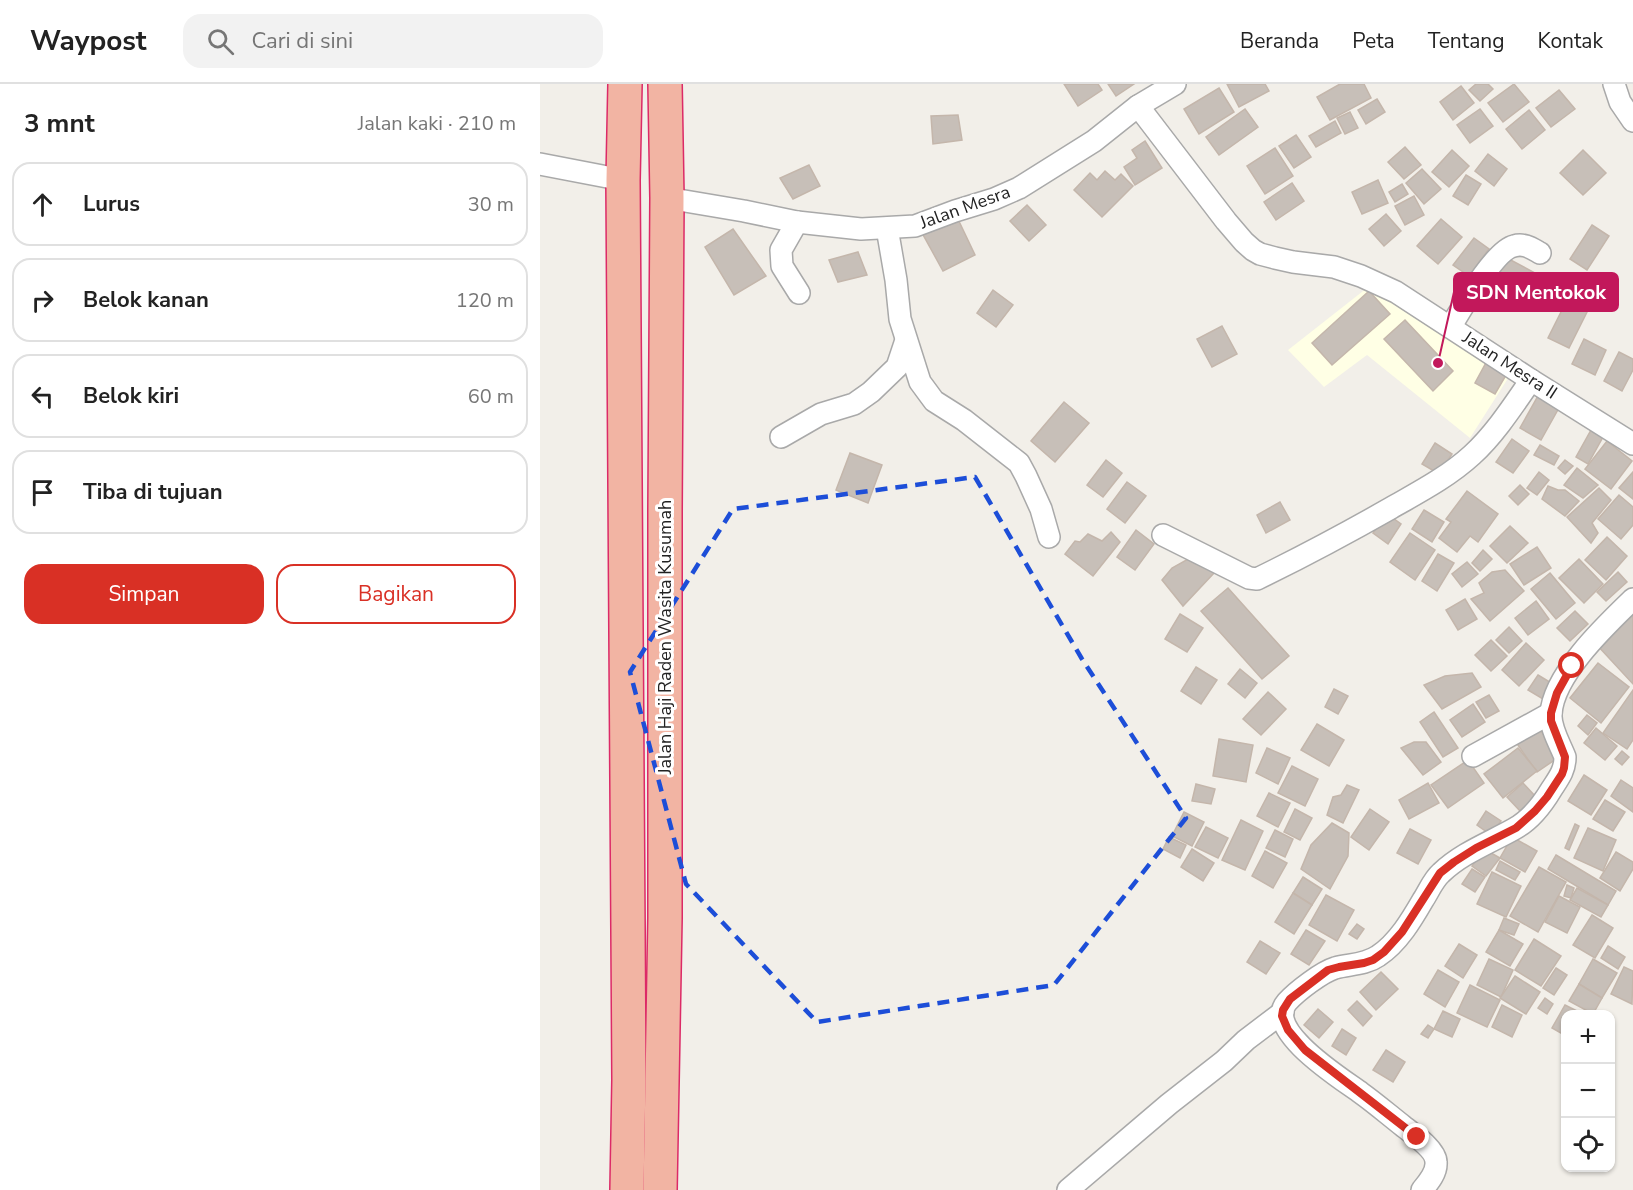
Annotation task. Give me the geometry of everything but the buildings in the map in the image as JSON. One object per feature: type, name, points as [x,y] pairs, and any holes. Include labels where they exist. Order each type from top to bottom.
[{"type":"highway","name":"Jalan Haji Raden Wasita Kusumah","points":[[625,84],[623,180],[629,1068],[627,1190]]},
{"type":"highway","name":"Jalan Haji Raden Wasita Kusumah","points":[[660,1190],[665,918],[665,512],[678,199],[665,84]]},
{"type":"highway","points":[[625,509],[665,512]]},
{"type":"street","name":"Jalan Mesra","points":[[678,199],[797,222],[861,229],[915,226],[1019,188],[1094,141],[1138,106],[1175,84]]},
{"type":"street","points":[[1614,84],[1620,102],[1633,121]]},
{"type":"street","name":"Jalan Mesra II","points":[[1138,106],[1226,221],[1253,250],[1260,254],[1293,262],[1334,267],[1396,291],[1633,444]]},
{"type":"street","points":[[540,164],[623,180]]},
{"type":"street","points":[[797,222],[782,250],[783,266],[799,293]]},
{"type":"street","points":[[887,228],[900,320],[920,382],[934,401],[975,428],[1019,464],[1041,509],[1049,537]]},
{"type":"street","points":[[1451,326],[1496,259],[1512,246],[1524,245],[1540,253]]},
{"type":"street","points":[[781,436],[821,414],[854,404],[871,392],[897,367],[906,340]]},
{"type":"street","points":[[1163,535],[1249,578],[1257,579],[1364,523],[1428,487],[1458,467],[1480,447],[1531,380]]},
{"type":"street","points":[[1422,1190],[1430,1181],[1435,1169],[1434,1156],[1417,1137],[1305,1050],[1288,1030],[1283,1012],[1284,1007],[1290,999],[1328,970],[1364,963],[1384,952],[1402,932],[1440,873],[1476,848],[1516,828],[1547,797],[1562,774],[1565,764],[1565,757],[1551,721],[1557,693],[1572,666],[1597,634],[1633,598]]},
{"type":"street","points":[[1473,756],[1551,713]]},
{"type":"street","points":[[1068,1190],[1169,1104],[1224,1061],[1246,1040],[1283,1012]]},
{"type":"highlighted area","points":[[975,477],[1082,659],[1186,818],[1054,985],[817,1022],[686,884],[630,672],[733,509]]},
{"type":"shaded area","points":[[1372,284],[1512,372],[1470,438],[1367,355],[1324,387],[1288,350]]},
{"type":"place","name":"SDN Mentokok","points":[[1438,363]]},
{"type":"route","points":[[1417,1137],[1305,1050],[1288,1030],[1282,1016],[1283,1010],[1290,999],[1328,970],[1364,963],[1384,952],[1402,932],[1440,873],[1476,848],[1516,828],[1547,797],[1562,774],[1565,764],[1565,757],[1551,721],[1551,713],[1557,693],[1572,666]]}]
